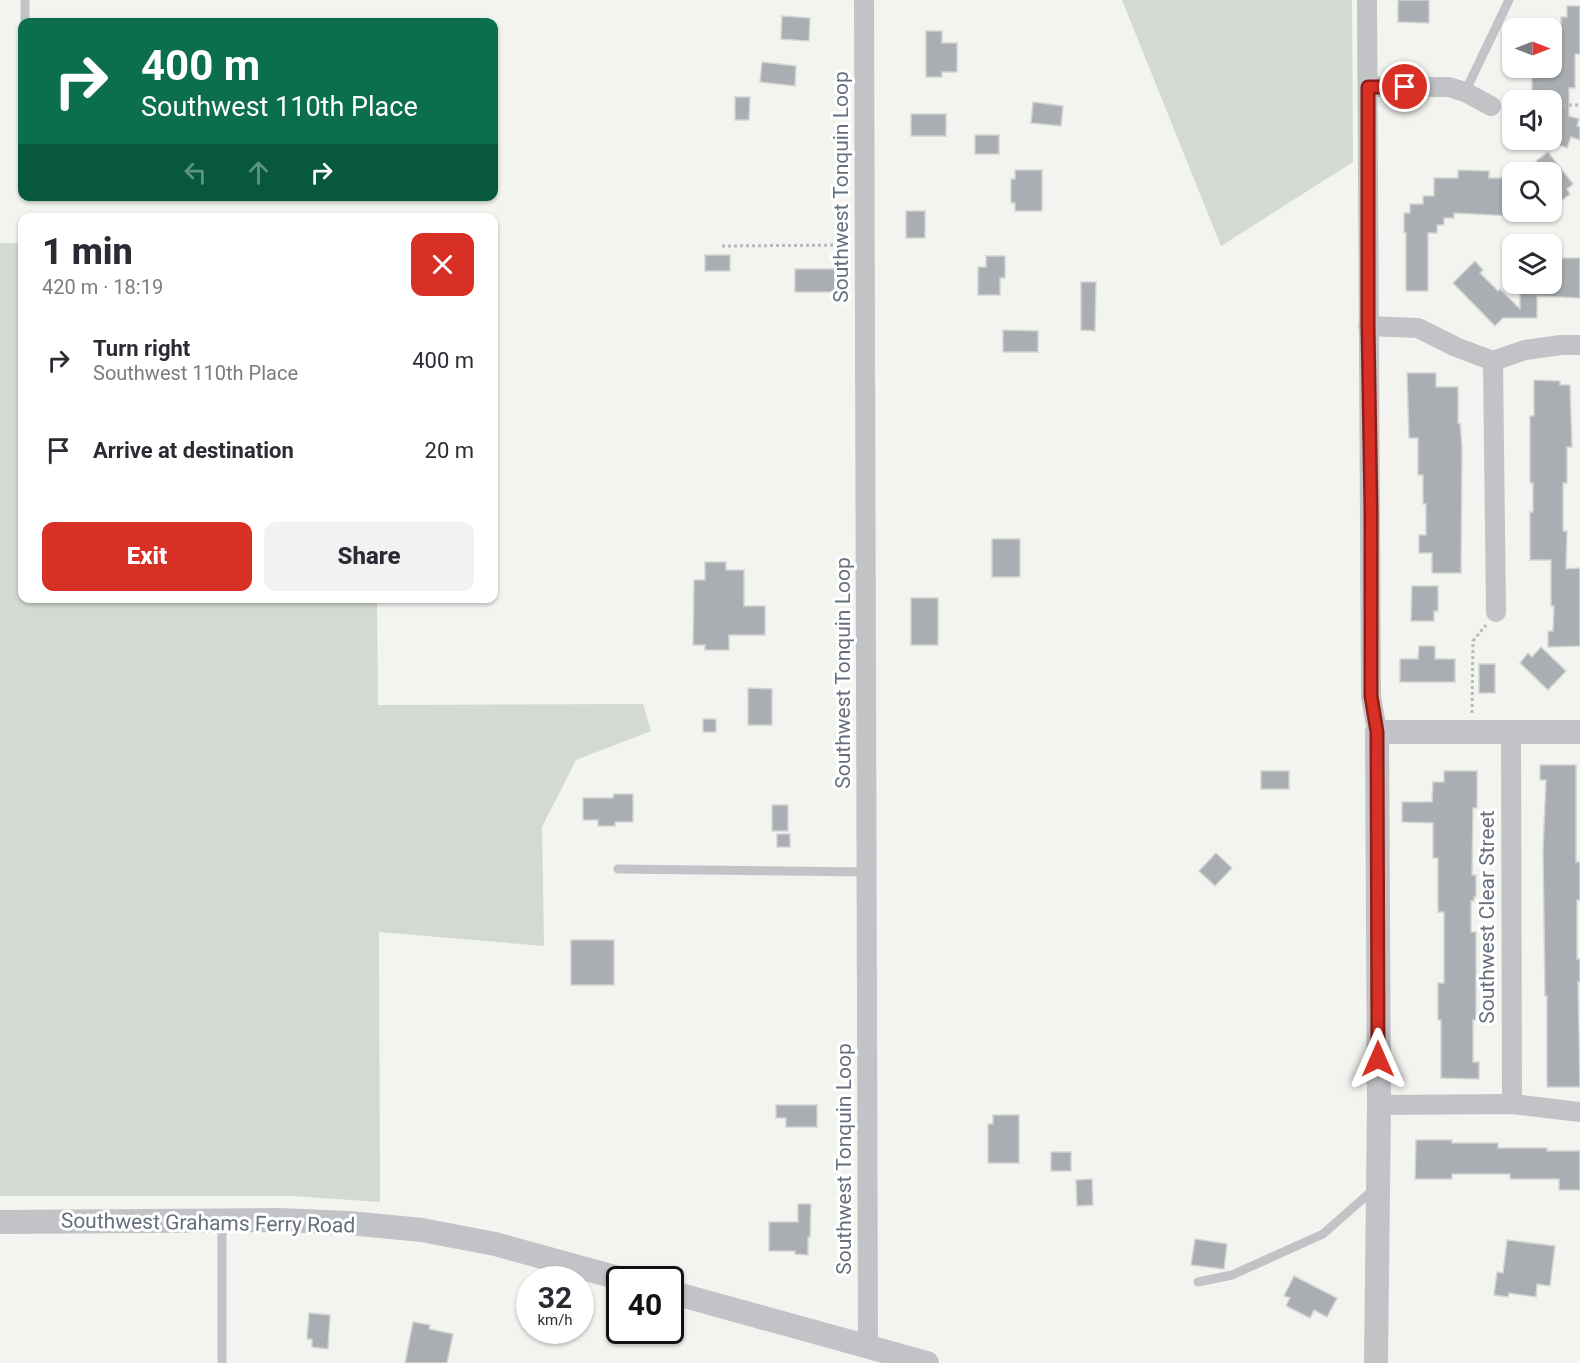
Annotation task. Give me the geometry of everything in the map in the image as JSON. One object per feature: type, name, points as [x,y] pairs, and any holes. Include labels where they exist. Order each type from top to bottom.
[{"type":"street","name":"Southwest Tonquin Loop","points":[[864,0],[868,1346]]},
{"type":"street","points":[[1367,0],[1371,696],[1377,732],[1379,1106],[1376,1363]]},
{"type":"street","points":[[1368,87],[1449,87],[1465,92],[1491,106]]},
{"type":"street","points":[[1368,326],[1418,328],[1456,347],[1493,361],[1526,350],[1580,345]]},
{"type":"street","points":[[1493,361],[1496,612]]},
{"type":"street","name":"Southwest Clear Street","points":[[1511,731],[1512,1104]]},
{"type":"street","points":[[1377,732],[1580,732]]},
{"type":"street","points":[[1379,1106],[1512,1104],[1580,1112]]},
{"type":"street","name":"Southwest Grahams Ferry Road","points":[[0,1222],[222,1220],[349,1223],[422,1230],[495,1244],[606,1275]]},
{"type":"street","points":[[684,1296],[927,1363]]},
{"type":"lane","points":[[25,0],[25,18]]},
{"type":"lane","points":[[1465,92],[1509,0]]},
{"type":"lane","points":[[618,868],[867,872]]},
{"type":"lane","points":[[1198,1282],[1232,1275],[1323,1234],[1378,1185]]},
{"type":"lane","points":[[222,1220],[222,1363]]},
{"type":"path","points":[[1562,105],[1580,105]]},
{"type":"path","points":[[722,246],[865,244]]},
{"type":"path","points":[[1472,731],[1473,641],[1496,612]]},
{"type":"shaded area","points":[[1122,0],[1352,0],[1353,162],[1221,246]]},
{"type":"shaded area","points":[[0,243],[18,243],[18,603],[377,603],[378,705],[643,704],[651,731],[576,760],[542,827],[544,946],[379,932],[380,1202],[293,1196],[0,1196]]},
{"type":"building","points":[[1398,0],[1429,0],[1429,23],[1398,22]]},
{"type":"building","points":[[1567,6],[1580,6],[1580,54],[1575,54],[1575,88],[1569,88],[1569,116],[1579,119],[1577,126],[1580,127],[1580,140],[1571,137],[1567,148],[1562,146],[1562,90],[1532,90],[1532,78],[1562,78],[1561,17],[1567,17]]},
{"type":"building","points":[[782,16],[810,18],[809,41],[781,39]]},
{"type":"building","points":[[926,31],[942,31],[942,43],[957,43],[957,72],[942,72],[942,77],[926,77]]},
{"type":"building","points":[[762,62],[796,66],[795,86],[760,82]]},
{"type":"building","points":[[735,97],[750,97],[749,120],[735,120]]},
{"type":"building","points":[[1033,102],[1063,106],[1061,126],[1031,123]]},
{"type":"building","points":[[911,114],[946,114],[946,136],[911,136]]},
{"type":"building","points":[[975,135],[999,135],[999,154],[975,154]]},
{"type":"building","points":[[1548,152],[1556,162],[1537,162]]},
{"type":"building","points":[[1015,170],[1042,170],[1042,211],[1015,211],[1015,203],[1011,203],[1011,179],[1015,179]]},
{"type":"building","points":[[1458,170],[1489,171],[1489,178],[1502,178],[1502,215],[1454,213],[1454,218],[1444,218],[1444,225],[1437,225],[1437,233],[1428,233],[1428,291],[1406,291],[1404,213],[1410,213],[1410,204],[1423,204],[1423,196],[1434,196],[1434,178],[1458,178]]},
{"type":"building","points":[[1562,170],[1573,184],[1567,189],[1570,194],[1562,200]]},
{"type":"building","points":[[906,211],[925,211],[925,238],[906,238]]},
{"type":"building","points":[[705,255],[730,255],[730,271],[705,271]]},
{"type":"building","points":[[986,256],[1005,256],[1005,278],[1000,278],[1000,295],[978,295],[978,267],[986,267]]},
{"type":"building","points":[[1580,258],[1580,298],[1537,296],[1537,318],[1503,318],[1495,326],[1453,283],[1475,261],[1483,270],[1480,273],[1520,309],[1520,294],[1562,294],[1562,259]]},
{"type":"building","points":[[795,269],[835,269],[835,292],[795,292]]},
{"type":"building","points":[[1081,282],[1096,282],[1095,331],[1081,330]]},
{"type":"building","points":[[1003,330],[1038,331],[1038,352],[1003,352]]},
{"type":"building","points":[[1407,373],[1436,373],[1436,387],[1458,387],[1458,423],[1460,423],[1462,447],[1461,573],[1432,573],[1432,553],[1419,553],[1419,535],[1426,535],[1426,504],[1423,504],[1423,475],[1418,475],[1418,438],[1409,438]]},
{"type":"building","points":[[1534,380],[1560,381],[1560,385],[1570,385],[1572,447],[1567,447],[1567,483],[1563,483],[1563,531],[1567,531],[1566,569],[1580,568],[1580,646],[1548,647],[1548,631],[1553,631],[1554,606],[1551,606],[1551,560],[1530,560],[1530,512],[1533,512],[1533,483],[1530,483],[1530,416],[1534,416]]},
{"type":"building","points":[[992,539],[1020,539],[1020,577],[992,577]]},
{"type":"building","points":[[705,562],[726,562],[726,570],[744,570],[744,606],[765,606],[765,635],[729,635],[729,650],[705,650],[705,645],[693,645],[694,580],[705,580]]},
{"type":"building","points":[[1412,586],[1438,586],[1438,611],[1434,611],[1434,621],[1411,621]]},
{"type":"building","points":[[911,598],[938,598],[938,645],[911,645]]},
{"type":"building","points":[[1419,646],[1435,646],[1435,659],[1455,659],[1455,682],[1400,682],[1400,659],[1418,659]]},
{"type":"building","points":[[1541,647],[1566,671],[1548,690],[1520,663],[1528,653],[1532,657]]},
{"type":"building","points":[[1479,664],[1495,664],[1495,693],[1479,693]]},
{"type":"building","points":[[748,688],[772,689],[772,725],[748,725]]},
{"type":"building","points":[[703,719],[716,719],[716,732],[703,732]]},
{"type":"building","points":[[1540,765],[1576,765],[1576,862],[1580,862],[1580,900],[1577,900],[1577,959],[1580,959],[1580,982],[1578,982],[1580,1087],[1547,1087],[1543,851],[1546,780],[1540,780]]},
{"type":"building","points":[[1261,771],[1289,771],[1289,789],[1261,789]]},
{"type":"building","points":[[1444,771],[1477,771],[1477,808],[1473,808],[1472,875],[1476,875],[1476,897],[1474,901],[1471,901],[1471,932],[1476,932],[1476,1020],[1473,1020],[1473,1062],[1479,1062],[1479,1079],[1441,1078],[1441,1020],[1438,1020],[1438,983],[1444,983],[1444,912],[1438,912],[1438,858],[1433,858],[1433,823],[1402,822],[1402,802],[1432,802],[1433,782],[1444,782]]},
{"type":"building","points":[[614,794],[633,794],[633,822],[615,822],[615,826],[598,826],[598,820],[583,820],[583,798],[613,798]]},
{"type":"building","points":[[772,805],[788,805],[788,831],[772,831]]},
{"type":"building","points":[[777,834],[790,834],[790,847],[777,847]]},
{"type":"building","points":[[1216,853],[1232,868],[1215,886],[1199,871]]},
{"type":"building","points":[[571,940],[614,940],[614,985],[571,985]]},
{"type":"building","points":[[776,1105],[817,1105],[817,1127],[786,1127],[786,1118],[776,1118]]},
{"type":"building","points":[[993,1115],[1019,1115],[1019,1163],[988,1163],[988,1124],[993,1124]]},
{"type":"building","points":[[1416,1140],[1498,1143],[1498,1148],[1580,1151],[1580,1190],[1559,1190],[1559,1179],[1510,1179],[1510,1174],[1452,1174],[1452,1179],[1415,1179]]},
{"type":"building","points":[[1051,1152],[1071,1152],[1071,1171],[1051,1171]]},
{"type":"building","points":[[1092,1179],[1093,1205],[1077,1206],[1076,1180]]},
{"type":"building","points":[[798,1204],[811,1204],[808,1255],[795,1254],[795,1251],[769,1251],[769,1222],[798,1222]]},
{"type":"building","points":[[1195,1239],[1227,1244],[1224,1269],[1191,1265]]},
{"type":"building","points":[[1507,1240],[1555,1246],[1550,1286],[1537,1284],[1536,1297],[1509,1293],[1508,1297],[1494,1295],[1497,1272],[1503,1273]]},
{"type":"building","points":[[1294,1276],[1337,1298],[1327,1317],[1314,1310],[1310,1318],[1286,1306],[1290,1298],[1284,1296]]},
{"type":"building","points":[[309,1313],[330,1315],[328,1349],[312,1347],[312,1339],[307,1339]]},
{"type":"building","points":[[413,1322],[430,1325],[429,1329],[453,1334],[447,1363],[405,1363]]},
{"type":"route","points":[[1378,1059],[1377,732],[1371,696],[1368,87],[1405,87]]}]
